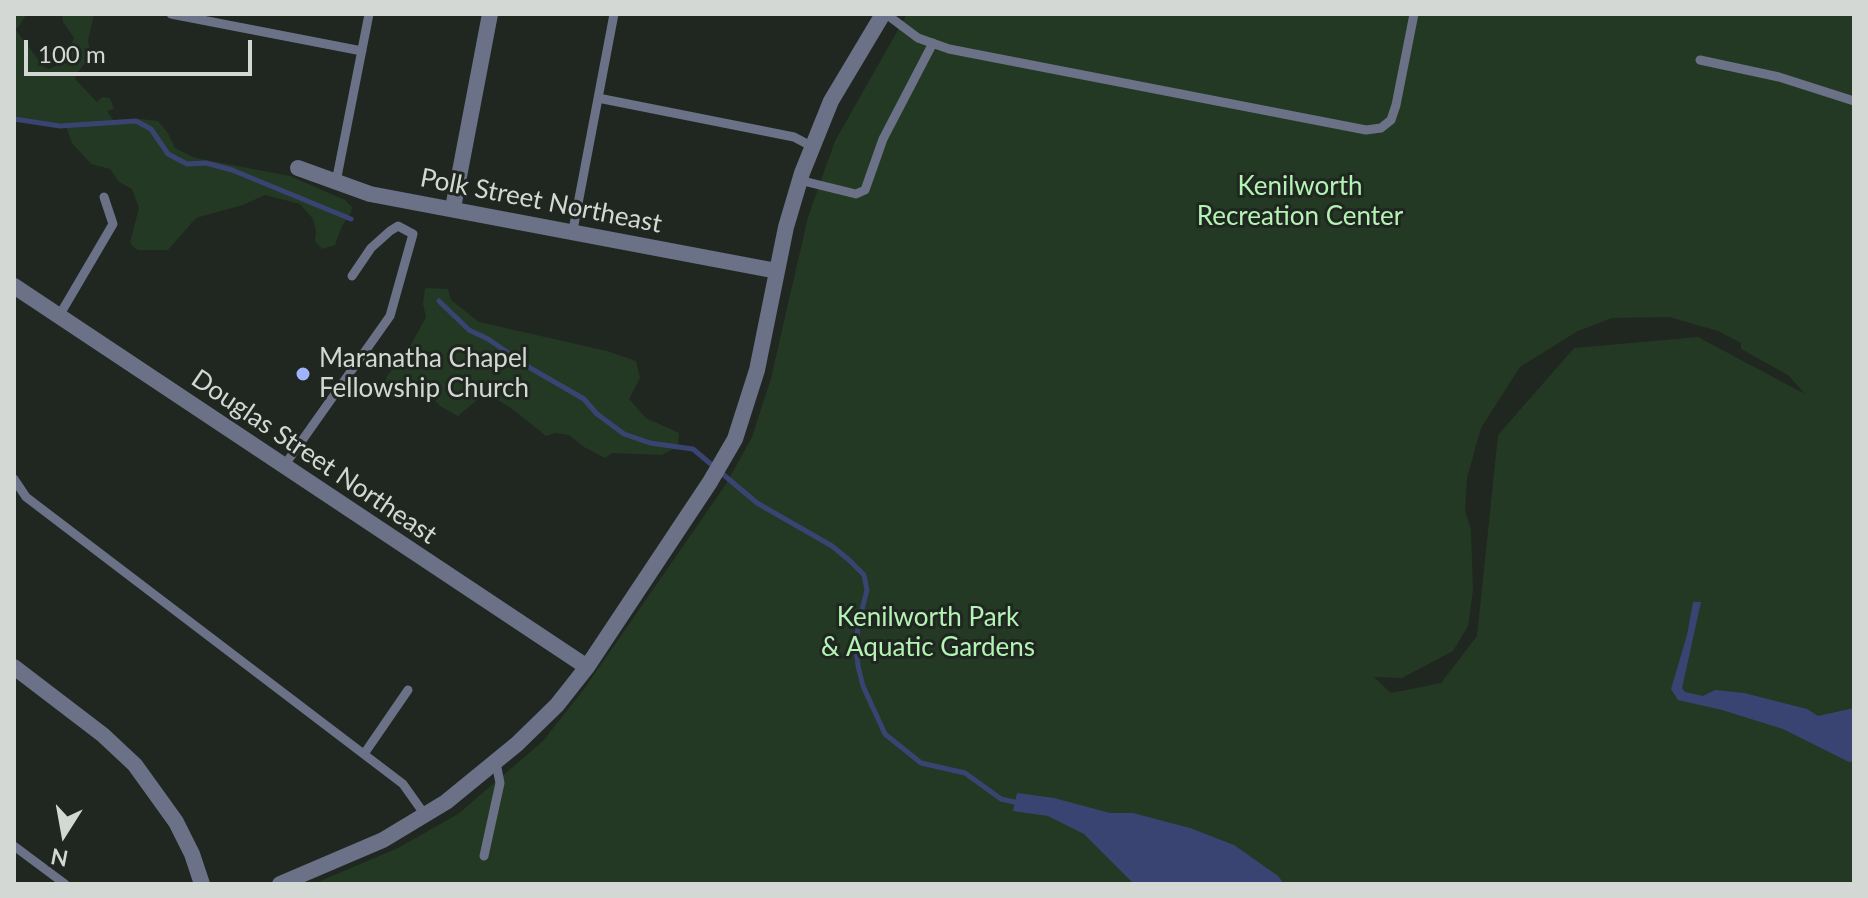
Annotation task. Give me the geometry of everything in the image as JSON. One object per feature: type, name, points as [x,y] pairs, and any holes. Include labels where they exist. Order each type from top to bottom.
[{"type":"street","points":[[453,208],[490,14]]},
{"type":"street","points":[[280,884],[354,854],[425,815],[496,763],[557,705],[587,667],[723,462],[750,395],[799,180],[811,146],[837,89],[884,14]]},
{"type":"street","name":"Polk Street Northeast","points":[[298,168],[370,194],[777,271]]},
{"type":"street","name":"Douglas Street Northeast","points":[[14,286],[587,667]]},
{"type":"street","points":[[14,667],[103,735],[135,765],[176,822],[202,884]]},
{"type":"lane","points":[[171,14],[362,51]]},
{"type":"lane","points":[[336,182],[369,14]]},
{"type":"lane","points":[[573,230],[614,14]]},
{"type":"lane","points":[[884,14],[918,38],[949,49],[1366,130],[1381,128],[1391,120],[1414,14]]},
{"type":"lane","points":[[799,180],[856,194],[865,190],[883,139],[933,43]]},
{"type":"lane","points":[[1700,60],[1779,77],[1854,101]]},
{"type":"lane","points":[[598,98],[794,137],[811,146]]},
{"type":"lane","points":[[59,316],[113,224],[104,197]]},
{"type":"lane","points":[[284,466],[390,316],[413,234],[398,226],[390,231],[371,248],[352,276]]},
{"type":"lane","points":[[14,479],[26,497],[403,784],[425,815]]},
{"type":"lane","points":[[364,754],[408,690]]},
{"type":"lane","points":[[484,856],[500,783],[496,763]]},
{"type":"lane","points":[[14,846],[65,884]]},
{"type":"green space","points":[[14,14],[27,14],[16,30],[44,67],[49,69],[67,55],[74,38],[63,22],[62,14],[94,14],[88,41],[91,56],[75,79],[97,102],[102,97],[110,98],[114,109],[107,111],[114,121],[158,121],[175,148],[195,158],[290,176],[345,200],[352,207],[351,213],[335,245],[322,249],[315,241],[313,219],[300,204],[265,195],[243,205],[196,218],[168,250],[138,250],[133,247],[130,242],[139,208],[132,189],[119,182],[110,169],[91,164],[72,143],[66,126],[14,118]]},
{"type":"green space","name":"Kenilworth Park & Aquatic Gardens","points":[[907,14],[1854,14],[1854,884],[313,884],[398,848],[458,814],[543,741],[584,689],[726,484],[752,437],[771,378],[808,217],[835,141]],"holes":[[[1669,317],[1718,331],[1741,343],[1741,349],[1788,375],[1805,394],[1698,337],[1574,348],[1498,435],[1477,636],[1441,683],[1391,693],[1374,677],[1402,678],[1453,651],[1468,626],[1473,591],[1471,530],[1465,510],[1467,478],[1481,428],[1520,367],[1578,331],[1612,318]]]},
{"type":"green space","points":[[425,288],[448,289],[451,300],[479,322],[607,351],[636,361],[640,378],[629,399],[646,418],[679,433],[678,446],[662,455],[612,453],[605,458],[569,435],[555,433],[546,436],[486,392],[458,416],[440,406],[427,392],[405,399],[391,393],[385,384],[387,376],[407,352],[426,317],[423,304]]},
{"type":"water","points":[[1693,602],[1701,602],[1682,688],[1685,692],[1703,696],[1715,690],[1744,693],[1807,709],[1818,716],[1854,708],[1854,761],[1849,762],[1783,729],[1678,700],[1671,689]]},
{"type":"water","points":[[1017,793],[1054,798],[1110,813],[1133,813],[1190,828],[1234,845],[1278,876],[1284,884],[1134,884],[1084,834],[1048,816],[1013,811]]},
{"type":"waterway","points":[[14,119],[60,126],[136,121],[151,129],[168,154],[187,164],[206,163],[232,170],[351,219]]},
{"type":"waterway","points":[[439,301],[469,330],[584,399],[597,414],[624,434],[650,443],[693,449],[757,503],[832,546],[849,560],[864,575],[867,590],[858,625],[858,666],[863,686],[885,734],[921,763],[965,773],[1001,799],[1019,803]]},
{"type":"place","name":"Maranatha Chapel Fellowship Church","points":[[303,374]]},
{"type":"park label","name":"Kenilworth Recreation Center","points":[[1300,202]]}]
